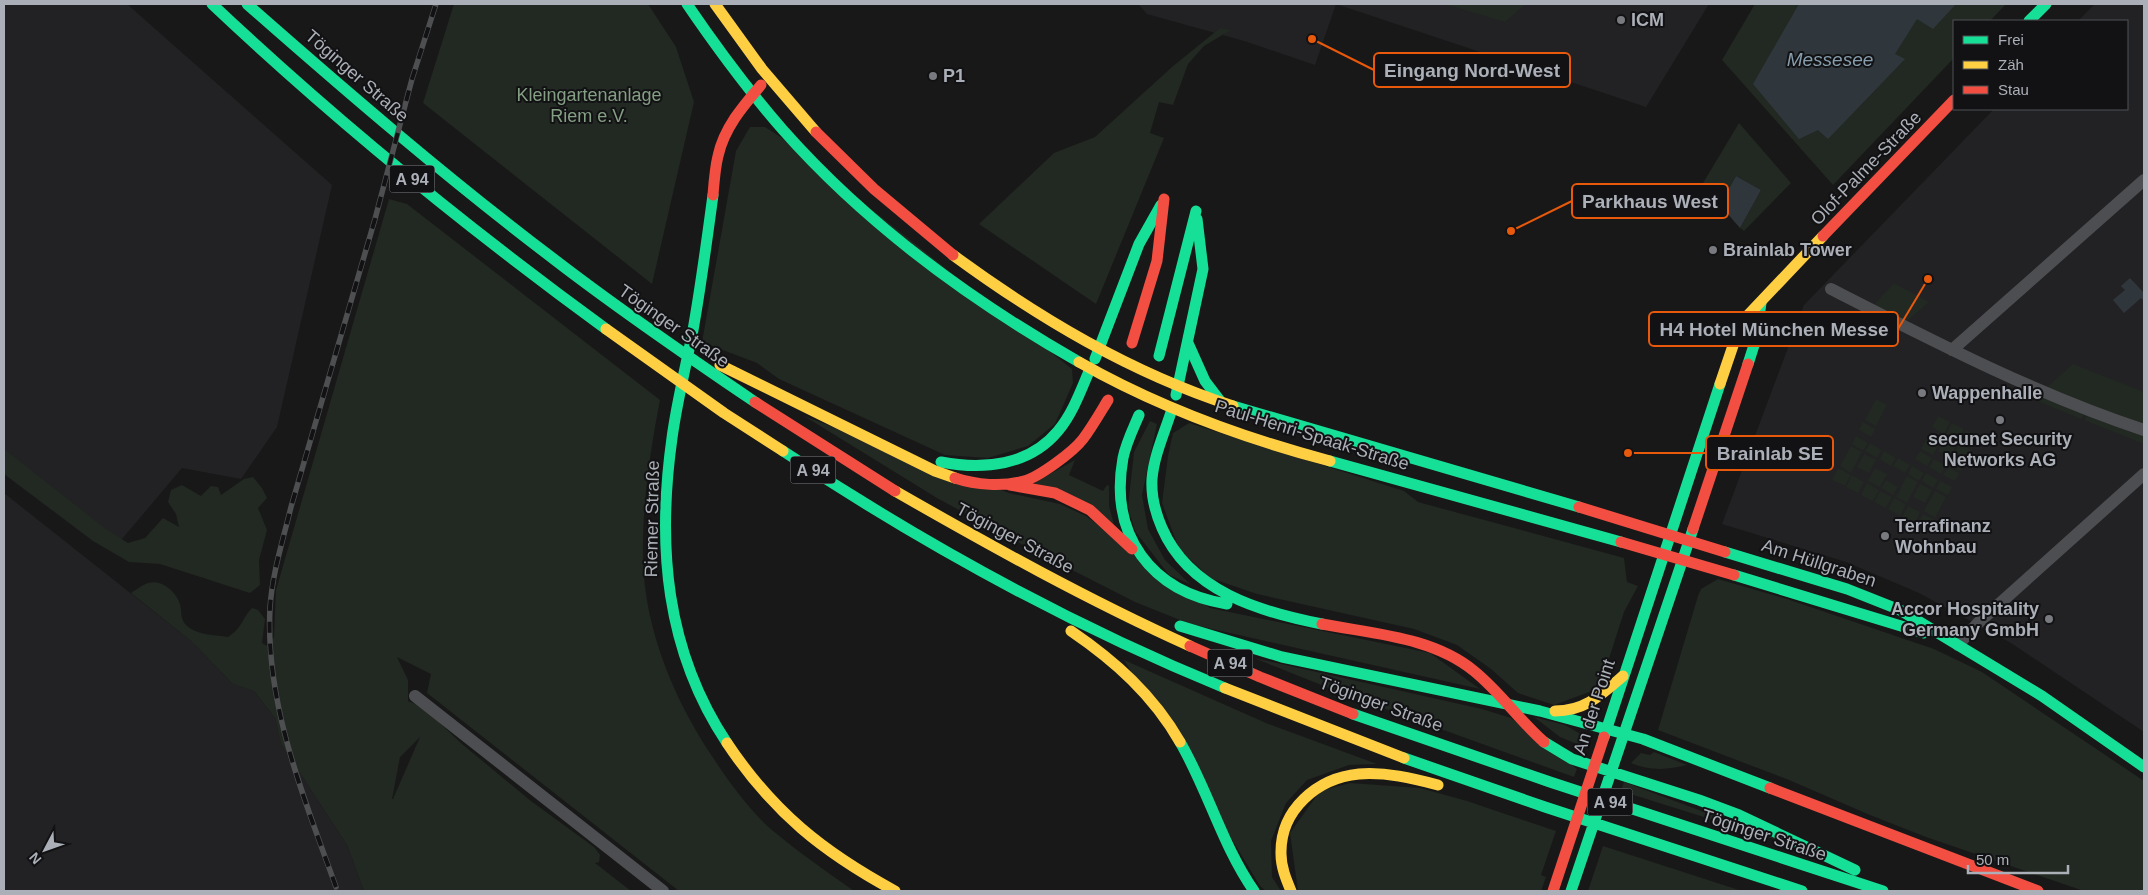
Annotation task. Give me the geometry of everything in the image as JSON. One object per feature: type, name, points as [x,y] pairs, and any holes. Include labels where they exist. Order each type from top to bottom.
[{"type":"main road","name":"A 94","points":[[212,4],[378,151],[594,322],[704,399],[806,466],[919,535],[1012,586],[1123,643],[1213,684],[1331,732],[1502,794],[1802,891]]},
{"type":"main road","name":"Töginger Straße","points":[[247,4],[371,112],[474,198],[644,328],[749,400],[879,482],[998,550],[1121,614],[1339,709],[1710,836],[1883,891]]},
{"type":"main road","name":"Paul-Henri-Spaak-Straße","points":[[687,4],[703,29],[753,94],[823,172],[886,230],[973,298],[1090,369],[1172,409],[1258,440],[1347,452],[1690,540]]},
{"type":"main road","name":"Paul-Henri-Spaak-Straße","points":[[714,4],[768,76],[838,155],[899,212],[1015,299],[1100,349],[1178,385],[1347,452],[1684,560]]},
{"type":"main road","points":[[2030,20],[2046,4]]},
{"type":"main road","name":"Riemer Straße","points":[[768,76],[730,124],[718,155],[696,310],[670,454],[666,527],[669,593],[678,634],[705,705],[723,739],[742,766],[789,820],[839,859],[895,891]]},
{"type":"main road","name":"Olof-Palme-Straße","points":[[1670,534],[1739,328],[1749,314],[1953,101]]},
{"type":"main road","points":[[909,458],[933,460],[954,466],[994,466],[1025,457],[1049,440],[1068,417],[1100,349],[1139,244],[1164,199],[1157,262],[1132,343]]},
{"type":"main road","points":[[1160,356],[1196,211],[1203,269],[1178,385],[1152,478],[1153,507],[1171,548],[1186,568],[1217,591],[1266,611]]},
{"type":"main road","points":[[1690,540],[1756,339],[1761,303]]},
{"type":"main road","points":[[644,328],[935,471],[969,483],[1009,484],[1055,493],[1090,510],[1157,575],[1187,594],[1208,601],[1266,611],[1438,649],[1465,663],[1489,682],[1533,733],[1547,746],[1569,758],[1700,801],[1757,823],[1896,891]]},
{"type":"main road","points":[[1188,343],[1206,381],[1222,403]]},
{"type":"main road","points":[[1009,484],[1026,480],[1066,456],[1083,439],[1108,400]]},
{"type":"main road","points":[[1138,415],[1123,458],[1119,498],[1126,532],[1138,555]]},
{"type":"main road","name":"An der Point","points":[[1554,886],[1670,534]]},
{"type":"main road","name":"An der Point","points":[[1572,889],[1614,757],[1690,540]]},
{"type":"main road","name":"Am Hüllgraben","points":[[1690,540],[1879,600],[1918,620],[2041,696],[2144,767]]},
{"type":"main road","name":"Am Hüllgraben","points":[[1684,560],[1871,616],[1958,645]]},
{"type":"main road","points":[[1012,586],[1051,618],[1091,643],[1131,675],[1168,720],[1197,774],[1237,864],[1254,891]]},
{"type":"main road","points":[[1121,614],[1165,621],[1282,657],[1540,711],[1643,739],[2038,891]]},
{"type":"main road","points":[[1540,711],[1576,711],[1591,703],[1623,676]]},
{"type":"main road","points":[[1291,891],[1286,882],[1281,862],[1283,834],[1295,807],[1318,787],[1334,779],[1375,773],[1416,779],[1449,788]]},
{"type":"main road","points":[[1466,793],[1502,794]]},
{"type":"street","points":[[1952,350],[2144,180]]},
{"type":"street","points":[[1831,289],[1952,350],[2042,391],[2144,430]]},
{"type":"street","points":[[1958,645],[1978,623],[2029,576],[2144,474]]},
{"type":"street","points":[[415,696],[663,891]]},
{"type":"shaded area","points":[[4,4],[127,4],[332,185],[277,427],[241,479],[182,468],[117,545],[4,459]]},
{"type":"shaded area","points":[[1138,4],[1336,4],[1315,65],[1244,41],[1147,14]]},
{"type":"shaded area","points":[[1336,4],[1709,4],[1646,107]]},
{"type":"shaded area","points":[[2095,4],[2144,4],[2144,732],[2011,643],[1919,593],[1846,562],[1722,524],[1804,305],[1993,110],[2128,110],[2128,20],[2079,20]]},
{"type":"shaded area","points":[[4,493],[191,641],[233,684],[254,691],[275,718],[281,744],[347,845],[364,891],[4,891]]},
{"type":"green space","name":"Kleingartenanlage Riem e.V.","points":[[454,4],[648,4],[676,47],[694,102],[652,284],[423,103]]},
{"type":"green space","points":[[1445,4],[1526,4],[1505,22]]},
{"type":"green space","points":[[1755,4],[2006,4],[1991,20],[1953,20],[1953,59],[1833,185],[1722,60]]},
{"type":"green space","points":[[1220,28],[1231,30],[1204,46],[1188,64],[1173,105],[1159,102],[1150,133],[1164,138],[1096,304],[979,224],[1054,153],[1095,137],[1172,67]]},
{"type":"green space","points":[[1739,123],[1791,183],[1744,231],[1740,228],[1761,190],[1736,176],[1720,205],[1703,183]]},
{"type":"green space","points":[[750,127],[765,127],[782,138],[1072,369],[1073,383],[1055,424],[1028,446],[988,458],[945,455],[779,379],[757,363],[702,342],[736,151]]},
{"type":"green space","points":[[389,199],[407,204],[660,400],[647,479],[643,558],[649,611],[664,664],[700,737],[726,777],[749,806],[764,823],[782,838],[854,891],[679,891],[427,693],[431,674],[397,657],[408,680],[408,701],[423,707],[462,744],[531,801],[594,847],[600,855],[599,862],[595,863],[631,891],[364,891],[347,845],[281,744],[275,718],[254,691],[233,684],[191,641],[131,593],[148,583],[163,584],[178,599],[185,624],[191,629],[212,635],[228,637],[237,630],[252,608],[258,610],[265,619],[262,643],[267,646],[274,637],[276,590]],"holes":[[[420,737],[393,799],[400,757]]]},
{"type":"green space","points":[[1894,283],[1929,302],[1905,323],[1872,307]]},
{"type":"green space","points":[[2073,364],[2144,392],[2144,426],[2045,389]]},
{"type":"green space","points":[[2040,393],[2086,413],[2081,419],[2035,400]]},
{"type":"green space","points":[[1876,399],[1887,405],[1876,426],[1865,420]]},
{"type":"green space","points":[[2088,414],[2144,433],[2144,444],[2084,420]]},
{"type":"green space","points":[[804,416],[1009,493],[1060,504],[1086,516],[1210,608],[1430,653],[1480,689],[1190,624],[1135,602],[1023,545],[937,498]]},
{"type":"green space","points":[[1938,416],[1950,422],[1944,434],[1932,427]]},
{"type":"green space","points":[[1150,421],[1157,424],[1142,495],[1148,529],[1165,560],[1190,584],[1169,575],[1135,531],[1128,507],[1134,452]]},
{"type":"green space","points":[[1863,422],[1875,429],[1871,437],[1859,430]]},
{"type":"green space","points":[[1189,423],[1404,491],[1418,502],[1624,558],[1627,582],[1638,586],[1624,612],[1603,677],[1592,691],[1554,705],[1518,693],[1491,669],[1457,645],[1414,629],[1257,594],[1210,578],[1179,549],[1162,503],[1173,433]]},
{"type":"green space","points":[[1952,423],[1964,429],[1958,441],[1946,434]]},
{"type":"green space","points":[[1966,430],[1978,437],[1972,448],[1960,442]]},
{"type":"green space","points":[[1856,436],[1868,443],[1863,451],[1852,444]]},
{"type":"green space","points":[[1928,436],[1940,442],[1933,455],[1921,449]]},
{"type":"green space","points":[[1945,437],[1957,443],[1950,457],[1938,451]]},
{"type":"green space","points":[[1870,443],[1881,450],[1877,458],[1865,451]]},
{"type":"green space","points":[[1959,444],[1971,450],[1960,471],[1948,465]]},
{"type":"green space","points":[[1851,446],[1862,452],[1851,473],[1840,466]]},
{"type":"green space","points":[[4,449],[106,529],[128,543],[145,538],[163,518],[179,527],[176,514],[168,502],[171,490],[182,485],[201,496],[211,486],[218,487],[221,495],[244,479],[253,477],[267,498],[258,508],[267,530],[259,560],[260,585],[250,593],[160,564],[129,562],[93,541],[4,474]]},
{"type":"green space","points":[[1884,451],[1896,458],[1891,466],[1880,459]]},
{"type":"green space","points":[[1920,451],[1932,458],[1927,466],[1915,459]]},
{"type":"green space","points":[[1864,454],[1876,460],[1869,473],[1857,467]]},
{"type":"green space","points":[[1898,458],[1910,465],[1905,473],[1893,466]]},
{"type":"green space","points":[[1934,459],[1946,466],[1941,474],[1929,467]]},
{"type":"green space","points":[[1075,460],[1069,475],[1103,491],[1107,485],[1109,486],[1109,506],[1114,524],[1034,483]]},
{"type":"green space","points":[[1912,466],[1924,473],[1919,481],[1908,474]]},
{"type":"green space","points":[[1948,467],[1959,473],[1955,481],[1943,475]]},
{"type":"green space","points":[[1838,468],[1851,475],[1845,486],[1832,480]]},
{"type":"green space","points":[[1875,468],[1887,474],[1880,487],[1868,481]]},
{"type":"green space","points":[[1926,473],[1938,480],[1933,488],[1922,481]]},
{"type":"green space","points":[[1852,475],[1864,482],[1858,493],[1846,487]]},
{"type":"green space","points":[[1907,476],[1918,482],[1907,503],[1896,497]]},
{"type":"green space","points":[[1886,480],[1898,487],[1893,495],[1881,488]]},
{"type":"green space","points":[[1940,481],[1952,487],[1948,495],[1936,489]]},
{"type":"green space","points":[[1867,483],[1879,490],[1873,501],[1861,495]]},
{"type":"green space","points":[[1920,484],[1932,490],[1925,503],[1913,497]]},
{"type":"green space","points":[[1880,491],[1892,497],[1886,508],[1874,502]]},
{"type":"green space","points":[[1935,491],[1946,497],[1935,518],[1924,511]]},
{"type":"green space","points":[[1894,498],[1906,504],[1900,516],[1888,509]]},
{"type":"green space","points":[[1908,506],[1920,512],[1915,524],[1902,517]]},
{"type":"green space","points":[[1923,514],[1935,520],[1929,531],[1917,525]]},
{"type":"green space","points":[[1718,579],[1787,599],[1934,649],[1982,672],[2144,781],[2144,891],[2084,891],[1926,837],[1789,780],[1658,730],[1698,596],[1701,589]]},
{"type":"green space","points":[[1254,658],[1482,709],[1511,718],[1577,769],[1574,777],[1349,696]]},
{"type":"green space","points":[[1124,660],[1266,723],[1377,764],[1349,765],[1307,780],[1286,803],[1271,841],[1272,877],[1281,891],[1266,891],[1260,886]]},
{"type":"green space","points":[[1534,717],[1565,725],[1584,736],[1584,747],[1560,737]]},
{"type":"green space","points":[[1654,752],[1687,765],[1659,769],[1631,763],[1641,753],[1650,755]]},
{"type":"green space","points":[[1624,782],[1793,845],[1621,791]]},
{"type":"green space","points":[[1350,783],[1420,788],[1467,801],[1556,831],[1541,875],[1546,877],[1541,891],[1298,891],[1290,833],[1320,791]]},
{"type":"green space","points":[[1603,846],[1742,891],[1588,891]]},
{"type":"water","name":"Messesee","points":[[1799,4],[1956,4],[1933,29],[1917,19],[1895,54],[1905,59],[1828,139],[1818,130],[1799,139],[1753,84]]},
{"type":"water","points":[[1736,176],[1761,190],[1740,228],[1720,205]]},
{"type":"water","points":[[2130,278],[2144,293],[2144,301],[2141,298],[2124,313],[2113,300],[2125,290],[2121,286]]},
{"type":"railway","points":[[336,887],[311,819],[280,715],[270,644],[271,595],[278,557],[291,507],[375,219],[412,79],[436,4]]},
{"type":"traffic: fast","points":[[212,4],[307,90],[404,173],[606,329]]},
{"type":"traffic: fast","points":[[247,4],[398,135],[515,229],[579,279],[755,402]]},
{"type":"traffic: fast","points":[[687,4],[770,115],[815,165],[849,198],[885,229],[960,286],[1038,338],[1079,362]]},
{"type":"traffic: fast","points":[[2030,20],[2046,4]]},
{"type":"traffic: fast","points":[[713,195],[696,313],[672,438],[668,478],[666,557],[678,634],[690,671],[706,708],[727,743]]},
{"type":"traffic: fast","points":[[1095,359],[1139,244],[1161,205]]},
{"type":"traffic: fast","points":[[1159,356],[1196,211]]},
{"type":"traffic: fast","points":[[1176,395],[1203,269],[1197,219]]},
{"type":"traffic: fast","points":[[1748,364],[1756,339],[1761,303]]},
{"type":"traffic: fast","points":[[1188,343],[1205,381],[1221,402]]},
{"type":"traffic: fast","points":[[941,462],[989,465],[1004,463],[1033,452],[1046,443],[1068,417],[1090,369]]},
{"type":"traffic: fast","points":[[1604,737],[1720,384]]},
{"type":"traffic: fast","points":[[1233,406],[1579,507]]},
{"type":"traffic: fast","points":[[1172,409],[1155,461],[1152,485],[1157,516],[1174,550],[1190,568],[1208,583],[1229,595],[1275,613],[1322,624]]},
{"type":"traffic: fast","points":[[1139,415],[1124,452],[1120,486],[1123,512],[1130,535],[1141,555],[1157,573],[1177,587],[1200,597],[1227,604]]},
{"type":"traffic: fast","points":[[783,451],[889,518],[998,580],[1054,610],[1167,664],[1225,688]]},
{"type":"traffic: fast","points":[[1330,461],[1621,542]]},
{"type":"traffic: fast","points":[[1571,891],[1693,529]]},
{"type":"traffic: fast","points":[[1725,552],[1847,589],[1900,610],[2042,696],[2144,767]]},
{"type":"traffic: fast","points":[[1734,575],[1924,633]]},
{"type":"traffic: fast","points":[[1180,626],[1282,657],[1540,711],[1643,739],[1770,788]]},
{"type":"traffic: fast","points":[[1353,714],[1550,782],[1883,891]]},
{"type":"traffic: fast","points":[[1180,742],[1233,855],[1254,891]]},
{"type":"traffic: fast","points":[[1544,742],[1572,759],[1699,800],[1739,815],[1855,870]]},
{"type":"traffic: fast","points":[[1404,758],[1545,807],[1802,891]]},
{"type":"traffic: slow","points":[[715,4],[762,69],[816,132]]},
{"type":"traffic: slow","points":[[1720,384],[1739,328],[1749,314],[1823,236]]},
{"type":"traffic: slow","points":[[953,255],[1019,301],[1087,342],[1158,377],[1195,393],[1233,406]]},
{"type":"traffic: slow","points":[[606,329],[724,413],[783,451]]},
{"type":"traffic: slow","points":[[1079,362],[1139,393],[1202,420],[1265,442],[1330,461]]},
{"type":"traffic: slow","points":[[720,365],[935,471],[955,478]]},
{"type":"traffic: slow","points":[[895,491],[1040,572],[1190,646]]},
{"type":"traffic: slow","points":[[1071,631],[1103,654],[1132,680],[1158,709],[1180,742]]},
{"type":"traffic: slow","points":[[1555,711],[1575,708],[1592,701],[1623,676]]},
{"type":"traffic: slow","points":[[1225,688],[1404,758]]},
{"type":"traffic: slow","points":[[727,743],[744,768],[763,790],[801,828],[845,861],[895,891]]},
{"type":"traffic: slow","points":[[1291,891],[1282,864],[1282,838],[1294,810],[1316,789],[1329,782],[1359,774],[1399,776],[1438,785]]},
{"type":"traffic: jam","points":[[713,195],[717,161],[725,136],[741,109],[761,85]]},
{"type":"traffic: jam","points":[[1823,236],[1953,101]]},
{"type":"traffic: jam","points":[[816,132],[874,189],[953,255]]},
{"type":"traffic: jam","points":[[1132,343],[1157,261],[1164,199]]},
{"type":"traffic: jam","points":[[1693,529],[1748,364]]},
{"type":"traffic: jam","points":[[955,478],[981,484],[998,485],[1016,483],[1038,475],[1072,450],[1083,439],[1108,400]]},
{"type":"traffic: jam","points":[[755,402],[895,491]]},
{"type":"traffic: jam","points":[[1010,485],[1055,493],[1090,510],[1132,549]]},
{"type":"traffic: jam","points":[[1579,507],[1725,552]]},
{"type":"traffic: jam","points":[[1621,542],[1734,575]]},
{"type":"traffic: jam","points":[[1322,624],[1382,634],[1421,644],[1458,660],[1483,679],[1544,742]]},
{"type":"traffic: jam","points":[[1190,646],[1260,677],[1353,714]]},
{"type":"traffic: jam","points":[[1553,891],[1604,737]]},
{"type":"traffic: jam","points":[[1770,788],[2038,891]]},
{"type":"place","name":"ICM","points":[[1621,20]]},
{"type":"place","name":"Eingang Nord-West","points":[[1312,39]]},
{"type":"place","name":"P1","points":[[933,76]]},
{"type":"place","name":"Parkhaus West","points":[[1511,231]]},
{"type":"place","name":"Brainlab Tower","points":[[1713,250]]},
{"type":"place","name":"H4 Hotel München Messe","points":[[1928,279]]},
{"type":"place","name":"Wappenhalle","points":[[1922,393]]},
{"type":"place","name":"secunet Security Networks AG","points":[[2000,420]]},
{"type":"place","name":"Brainlab SE","points":[[1628,453]]},
{"type":"place","name":"Terrafinanz Wohnbau","points":[[1885,536]]},
{"type":"place","name":"Accor Hospitality Germany GmbH","points":[[2049,619]]}]
